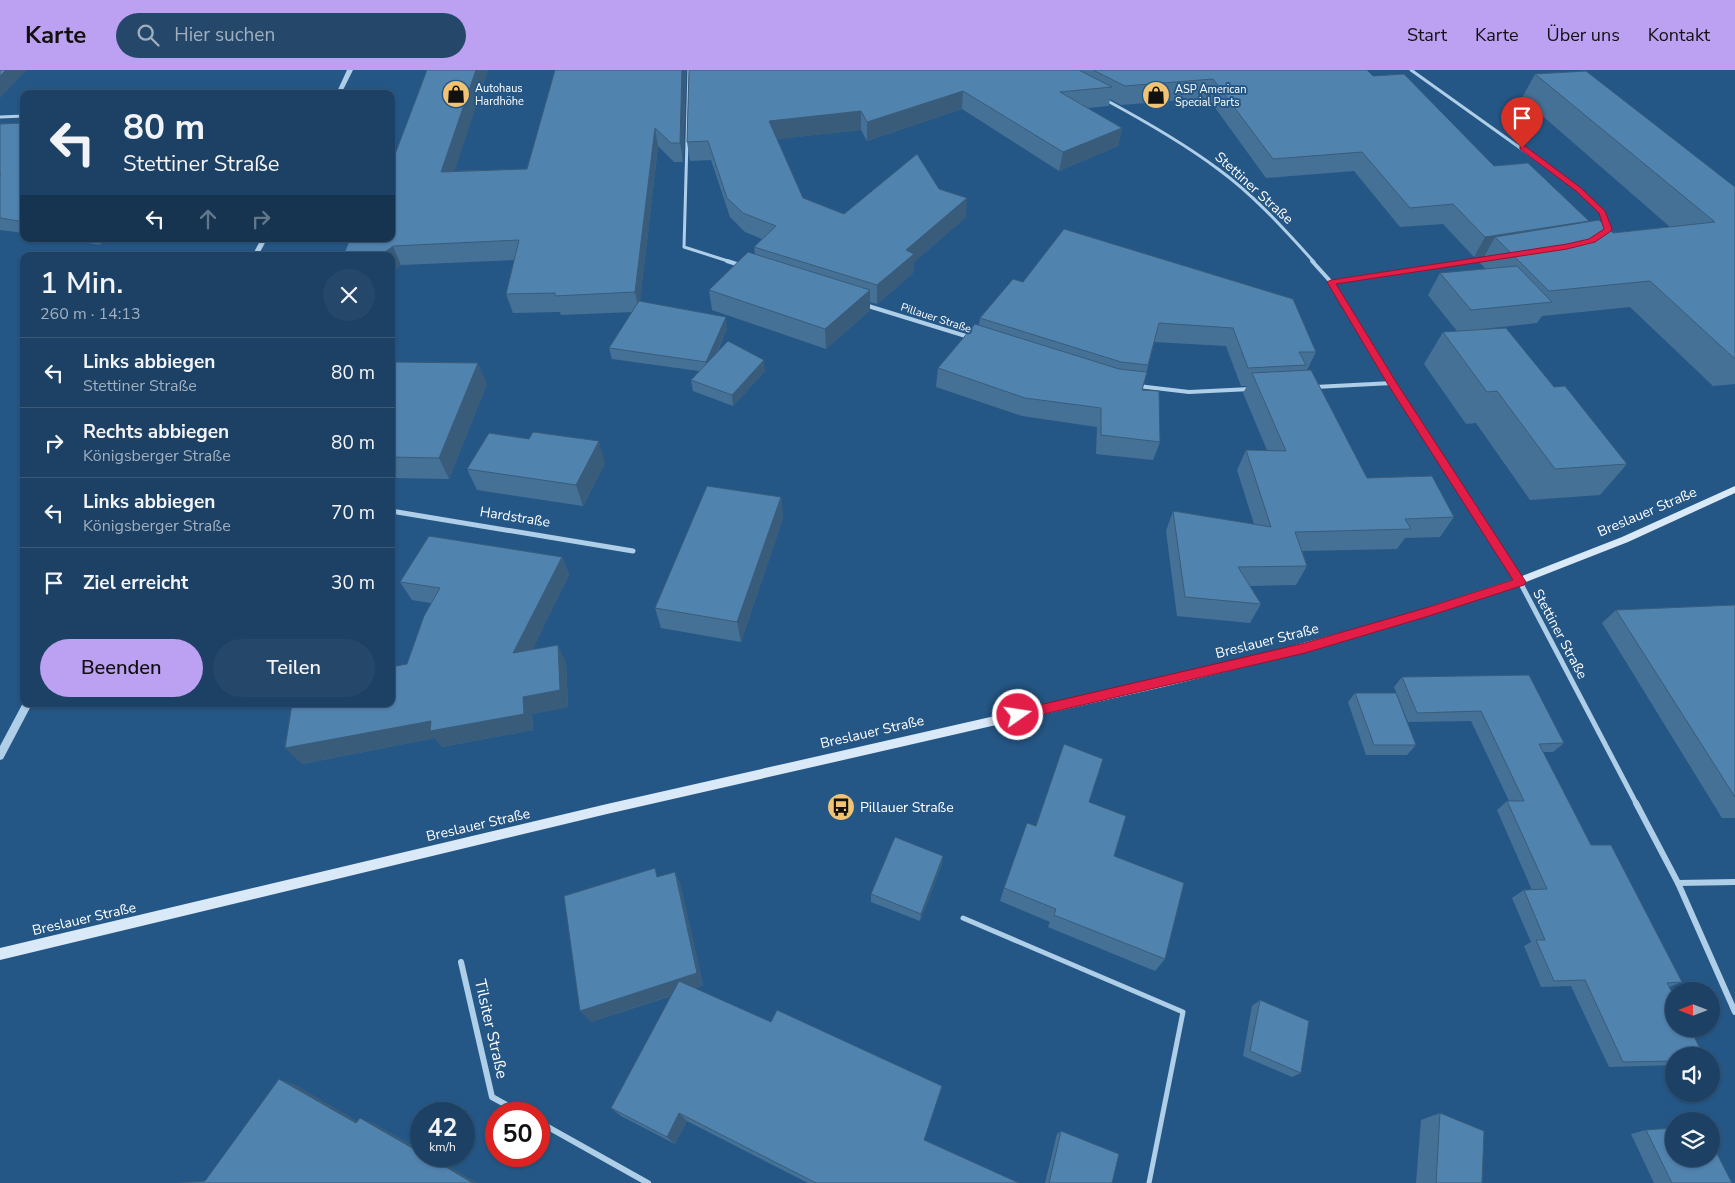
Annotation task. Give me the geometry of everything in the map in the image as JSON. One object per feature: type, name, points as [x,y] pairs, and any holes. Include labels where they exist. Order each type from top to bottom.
[{"type":"main road","name":"Breslauer Straße","points":[[0,954],[797,764],[1305,648],[1429,612],[1520,582],[1689,513],[1735,489]]},
{"type":"street","points":[[340,90],[350,70]]},
{"type":"street","points":[[689,70],[684,247],[748,267]]},
{"type":"street","points":[[1411,70],[1578,190],[1603,212],[1608,229],[1600,235]]},
{"type":"street","name":"Stettiner Straße","points":[[1100,97],[1152,126],[1220,169],[1273,216],[1331,282],[1392,383],[1520,582],[1678,883],[1735,1012]]},
{"type":"street","points":[[0,117],[20,116]]},
{"type":"street","points":[[1331,282],[1498,257]]},
{"type":"street","name":"Pillauer Straße","points":[[858,302],[977,340]]},
{"type":"street","points":[[1305,387],[1392,383]]},
{"type":"street","points":[[1134,386],[1189,392],[1257,389]]},
{"type":"street","name":"Hardstraße","points":[[395,512],[633,551]]},
{"type":"street","points":[[0,756],[24,707]]},
{"type":"street","points":[[1678,883],[1735,882]]},
{"type":"street","name":"Tilsiter Straße","points":[[461,962],[492,1097],[501,1102]]},
{"type":"street","points":[[550,1128],[648,1183]]},
{"type":"lane","points":[[963,918],[1183,1012],[1149,1183]]},
{"type":"building","points":[[0,70],[6,70],[0,76]]},
{"type":"building","points":[[427,70],[476,70],[441,172],[527,169],[555,70],[682,70],[680,143],[671,143],[655,128],[635,292],[555,296],[555,293],[506,294],[519,240],[393,246],[385,252],[345,252],[349,242],[395,242],[395,154]]},
{"type":"building","points":[[689,70],[1079,70],[1112,87],[1060,92],[1122,128],[1063,152],[963,91],[867,122],[861,111],[769,121],[803,198],[844,214],[917,154],[939,189],[967,198],[906,250],[914,254],[877,285],[754,247],[776,226],[743,213],[727,198],[708,141],[687,142]]},
{"type":"building","points":[[1093,70],[1367,70],[1373,76],[1404,74],[1494,166],[1528,163],[1589,221],[1485,237],[1453,204],[1410,208],[1362,152],[1273,159],[1213,79],[1125,86]]},
{"type":"building","points":[[1586,71],[1735,187],[1735,359],[1650,281],[1549,291],[1495,237],[1599,220],[1613,233],[1715,222],[1535,74]]},
{"type":"building","points":[[20,123],[20,221],[0,218],[0,124]]},
{"type":"building","points":[[1064,229],[1293,299],[1316,352],[1299,352],[1306,365],[1248,368],[1233,328],[1159,323],[1148,365],[1121,362],[980,318],[1013,279],[1023,282]]},
{"type":"building","points":[[748,252],[870,290],[825,329],[709,290]]},
{"type":"building","points":[[1517,266],[1552,302],[1471,310],[1440,273]]},
{"type":"building","points":[[639,301],[726,317],[706,362],[609,348]]},
{"type":"building","points":[[975,324],[1119,369],[1147,372],[1142,390],[1159,391],[1160,442],[1101,435],[1101,408],[1025,398],[938,368]]},
{"type":"building","points":[[1506,328],[1554,387],[1565,386],[1627,464],[1555,469],[1497,391],[1487,392],[1443,332]]},
{"type":"building","points":[[728,341],[764,360],[732,395],[691,380]]},
{"type":"building","points":[[395,362],[478,363],[439,458],[395,457]]},
{"type":"building","points":[[1311,370],[1367,478],[1432,476],[1454,517],[1405,519],[1411,529],[1295,532],[1307,566],[1238,567],[1261,604],[1185,597],[1173,511],[1271,527],[1246,450],[1286,451],[1252,373]]},
{"type":"building","points":[[533,432],[599,441],[576,485],[467,469],[489,433],[529,439]]},
{"type":"building","points":[[707,486],[781,497],[737,622],[655,608]]},
{"type":"building","points":[[429,536],[562,557],[513,653],[558,645],[560,690],[523,697],[524,714],[430,731],[431,721],[285,748],[292,707],[395,707],[395,666],[407,664],[424,616],[440,588],[400,582]]},
{"type":"building","points":[[1735,605],[1735,797],[1616,610]]},
{"type":"building","points":[[1529,675],[1564,743],[1539,744],[1591,845],[1611,845],[1682,982],[1665,982],[1665,1038],[1695,1038],[1699,1047],[1665,1047],[1665,1061],[1623,1062],[1585,980],[1554,981],[1536,940],[1545,940],[1524,890],[1547,889],[1507,801],[1524,801],[1481,711],[1417,713],[1402,677]]},
{"type":"building","points":[[1355,693],[1396,693],[1416,745],[1374,745]]},
{"type":"building","points":[[1064,744],[1103,759],[1089,802],[1126,816],[1114,856],[1184,883],[1165,959],[1054,915],[1056,909],[1004,888],[1027,823],[1036,826]]},
{"type":"building","points":[[895,837],[943,856],[921,914],[871,894]]},
{"type":"building","points":[[655,868],[657,877],[675,872],[697,973],[580,1011],[564,896]]},
{"type":"building","points":[[679,981],[771,1022],[777,1010],[942,1086],[924,1140],[1019,1183],[816,1183],[679,1113],[667,1137],[611,1108]]},
{"type":"building","points":[[1260,1000],[1309,1021],[1301,1073],[1250,1051]]},
{"type":"building","points":[[279,1079],[356,1123],[360,1118],[410,1147],[410,1167],[446,1167],[473,1183],[179,1183],[205,1181]]},
{"type":"building","points":[[1440,1113],[1484,1131],[1482,1183],[1436,1183]]},
{"type":"building","points":[[1665,1129],[1665,1167],[1720,1167],[1720,1160],[1732,1183],[1672,1183],[1646,1130]]},
{"type":"building","points":[[1061,1131],[1119,1154],[1112,1183],[1049,1183]]},
{"type":"place","name":"Autohaus Hardhöhe","points":[[456,94]]},
{"type":"place","name":"ASP American Special Parts","points":[[1156,95]]},
{"type":"place","name":"Pillauer Straße","points":[[841,807]]},
{"type":"route","points":[[1018,715],[1305,648],[1429,612],[1520,582],[1392,383],[1331,282],[1567,246],[1592,240],[1608,229],[1603,212],[1578,190],[1522,148]]}]
